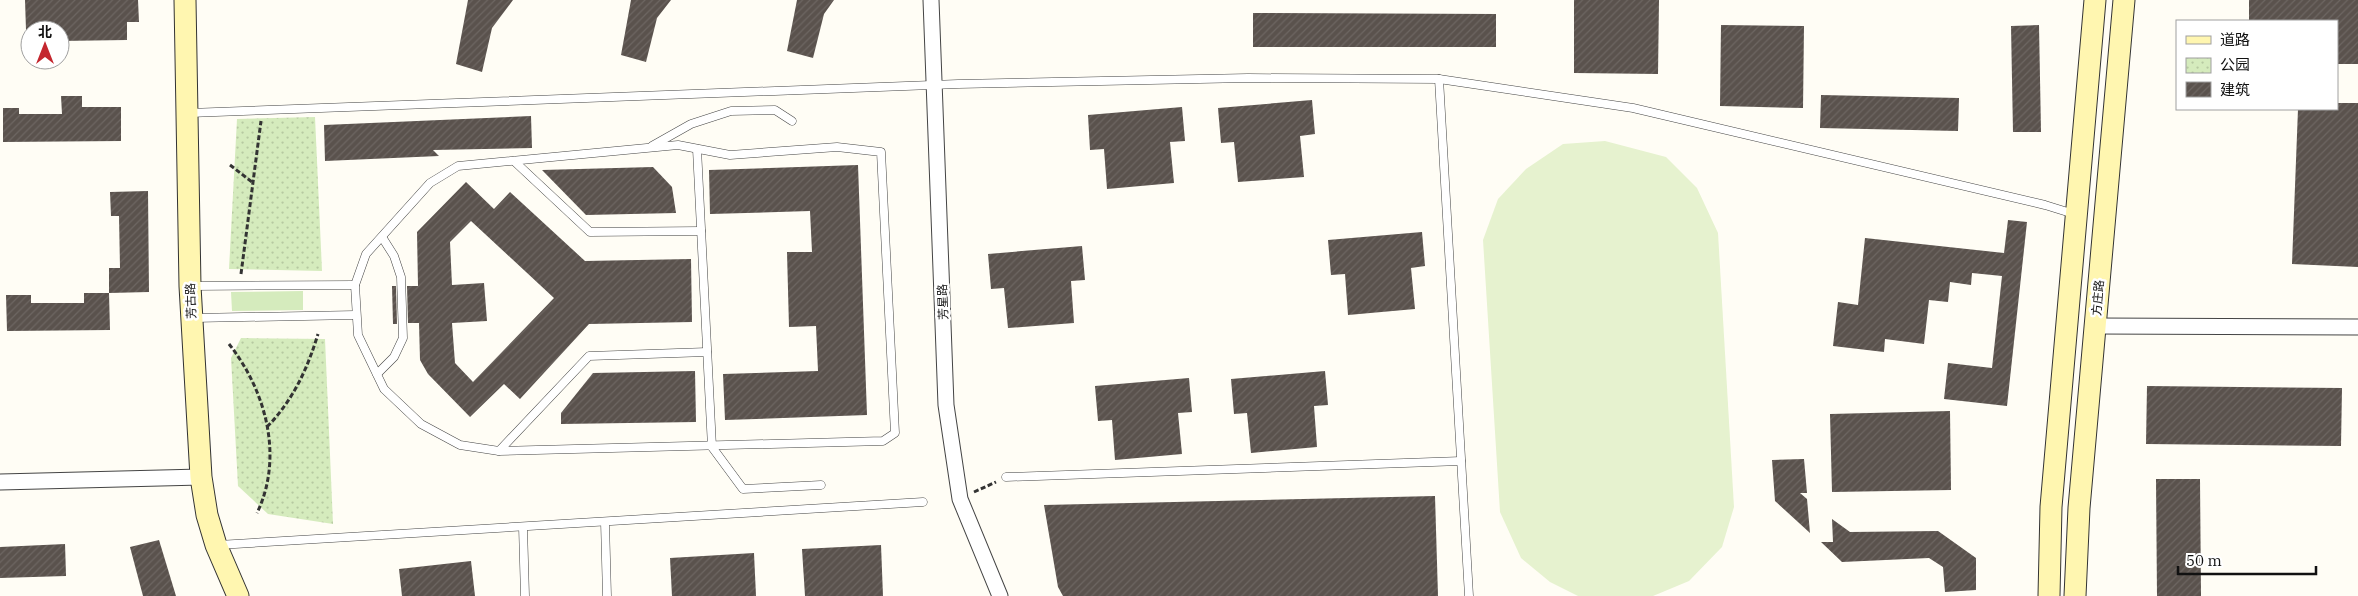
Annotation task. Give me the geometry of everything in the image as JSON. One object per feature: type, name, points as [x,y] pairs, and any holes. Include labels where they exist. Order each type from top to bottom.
[{"type":"main road","name":"芳古路","points":[[185,0],[190,286],[201,476],[207,515],[216,545],[238,596]]},
{"type":"main road","points":[[2048,596],[2051,507],[2095,0]]},
{"type":"main road","name":"方庄路","points":[[2075,596],[2079,508],[2124,0]]},
{"type":"street","name":"芳星路","points":[[931,0],[946,405],[960,499],[1000,596]]},
{"type":"street","points":[[2095,326],[2358,327]]},
{"type":"street","points":[[0,482],[201,476]]},
{"type":"lane","points":[[187,113],[935,84],[1248,78],[1439,79],[1633,108],[2045,205],[2076,215]]},
{"type":"lane","points":[[1439,79],[1469,596]]},
{"type":"lane","points":[[650,147],[691,124],[731,111],[775,110],[792,120]]},
{"type":"lane","points":[[678,145],[697,149],[730,155],[836,147],[881,152],[895,434],[883,441],[712,447],[499,451],[460,445],[421,424],[384,389],[358,335],[355,315],[355,285],[366,254],[430,183],[458,166],[678,145]]},
{"type":"lane","points":[[697,149],[712,447],[743,489],[821,485]]},
{"type":"lane","points":[[514,161],[590,232],[701,230]]},
{"type":"lane","points":[[377,374],[394,357],[402,338],[401,277],[394,256],[382,237]]},
{"type":"lane","points":[[190,286],[355,285]]},
{"type":"lane","points":[[192,318],[355,315]]},
{"type":"lane","points":[[499,451],[589,356],[707,352]]},
{"type":"lane","points":[[1006,477],[1461,461]]},
{"type":"lane","points":[[216,545],[923,502]]},
{"type":"lane","points":[[605,522],[607,596]]},
{"type":"lane","points":[[523,527],[525,596]]},
{"type":"path","points":[[240,274],[261,116]]},
{"type":"path","points":[[230,165],[252,182]]},
{"type":"path","points":[[267,428],[293,396],[307,367],[318,334]]},
{"type":"path","points":[[229,344],[252,380],[267,428],[271,458],[270,476],[266,493],[257,513]]},
{"type":"path","points":[[960,499],[1006,477]]},
{"type":"green space","points":[[315,117],[322,271],[229,269],[237,119]]},
{"type":"green space","points":[[1605,141],[1666,157],[1697,188],[1718,233],[1734,507],[1722,547],[1689,581],[1653,596],[1578,596],[1550,582],[1521,558],[1500,512],[1483,240],[1498,199],[1526,169],[1563,144]]},
{"type":"green space","points":[[303,291],[303,310],[232,311],[231,292]]},
{"type":"green space","points":[[241,338],[325,339],[333,524],[268,514],[238,486],[231,358]]},
{"type":"building","points":[[25,0],[138,0],[139,22],[127,22],[127,40],[70,41],[70,20],[26,20]]},
{"type":"building","points":[[468,0],[513,0],[492,28],[482,72],[456,64]]},
{"type":"building","points":[[631,0],[671,0],[657,18],[646,62],[621,55]]},
{"type":"building","points":[[797,0],[834,0],[824,14],[813,58],[787,51]]},
{"type":"building","points":[[1574,0],[1659,0],[1658,74],[1574,73]]},
{"type":"building","points":[[2249,0],[2358,0],[2358,64],[2338,64],[2338,20],[2249,20]]},
{"type":"building","points":[[1253,13],[1496,14],[1496,47],[1253,47]]},
{"type":"building","points":[[1721,25],[1804,26],[1803,108],[1720,106]]},
{"type":"building","points":[[2039,25],[2041,132],[2013,132],[2011,26]]},
{"type":"building","points":[[1821,95],[1959,98],[1958,131],[1820,128]]},
{"type":"building","points":[[61,96],[82,96],[82,107],[121,107],[121,141],[3,142],[3,108],[19,108],[19,114],[62,114]]},
{"type":"building","points":[[1312,100],[1315,134],[1300,136],[1304,177],[1238,182],[1234,142],[1221,143],[1218,108]]},
{"type":"building","points":[[2338,103],[2358,103],[2358,267],[2292,264],[2298,110],[2338,110]]},
{"type":"building","points":[[1182,107],[1185,141],[1170,142],[1174,183],[1107,189],[1104,149],[1090,150],[1088,115]]},
{"type":"building","points":[[531,116],[532,148],[433,150],[439,156],[325,161],[324,125]]},
{"type":"building","points":[[858,165],[867,415],[725,420],[723,374],[818,371],[816,326],[789,327],[787,252],[812,252],[810,211],[710,214],[709,170]]},
{"type":"building","points":[[653,167],[672,187],[676,213],[586,215],[542,170]]},
{"type":"building","points":[[466,182],[494,209],[510,192],[585,261],[691,259],[692,322],[589,324],[520,399],[504,384],[470,417],[428,374],[420,360],[419,323],[408,323],[407,286],[418,286],[417,232]],"holes":[[[471,221],[554,298],[473,382],[455,363],[452,323],[487,321],[484,283],[452,285],[450,242]]]},
{"type":"building","points":[[148,191],[149,292],[109,293],[109,268],[120,268],[119,216],[111,216],[110,192]]},
{"type":"building","points":[[2008,220],[2027,222],[2007,406],[1944,399],[1948,363],[1992,368],[2002,276],[1972,273],[1971,285],[1950,282],[1948,302],[1929,300],[1924,344],[1885,339],[1884,352],[1833,346],[1838,302],[1858,305],[1865,238],[2004,253]]},
{"type":"building","points":[[1422,232],[1425,266],[1411,268],[1415,309],[1348,315],[1345,274],[1331,275],[1328,240]]},
{"type":"building","points":[[1082,246],[1085,280],[1071,281],[1074,323],[1008,328],[1004,288],[991,289],[988,254]]},
{"type":"building","points":[[392,286],[396,286],[397,324],[393,324]]},
{"type":"building","points":[[84,293],[109,293],[110,330],[7,331],[6,295],[31,295],[31,303],[84,303]]},
{"type":"building","points":[[695,371],[696,422],[561,424],[561,413],[593,373]]},
{"type":"building","points":[[1325,371],[1328,405],[1314,406],[1317,447],[1251,453],[1247,413],[1234,414],[1231,379]]},
{"type":"building","points":[[1189,378],[1192,412],[1178,413],[1182,454],[1115,460],[1112,420],[1098,421],[1095,386]]},
{"type":"building","points":[[2147,386],[2342,388],[2341,446],[2146,444]]},
{"type":"building","points":[[1950,411],[1951,490],[1832,492],[1830,414]]},
{"type":"building","points":[[1804,459],[1807,493],[1800,493],[1807,499],[1810,533],[1775,501],[1772,460]]},
{"type":"building","points":[[2156,479],[2200,479],[2201,596],[2157,596]]},
{"type":"building","points":[[1435,496],[1438,596],[1063,596],[1058,587],[1044,505]]},
{"type":"building","points":[[1832,519],[1850,532],[1938,531],[1976,558],[1976,590],[1945,592],[1943,567],[1929,558],[1842,562],[1821,542],[1833,542]]},
{"type":"building","points":[[159,540],[176,596],[143,596],[130,547]]},
{"type":"building","points":[[65,544],[66,576],[0,578],[0,547]]},
{"type":"building","points":[[881,545],[883,596],[805,596],[802,549]]},
{"type":"building","points":[[754,553],[756,596],[672,596],[670,558]]},
{"type":"building","points":[[471,561],[475,596],[402,596],[399,569]]}]
